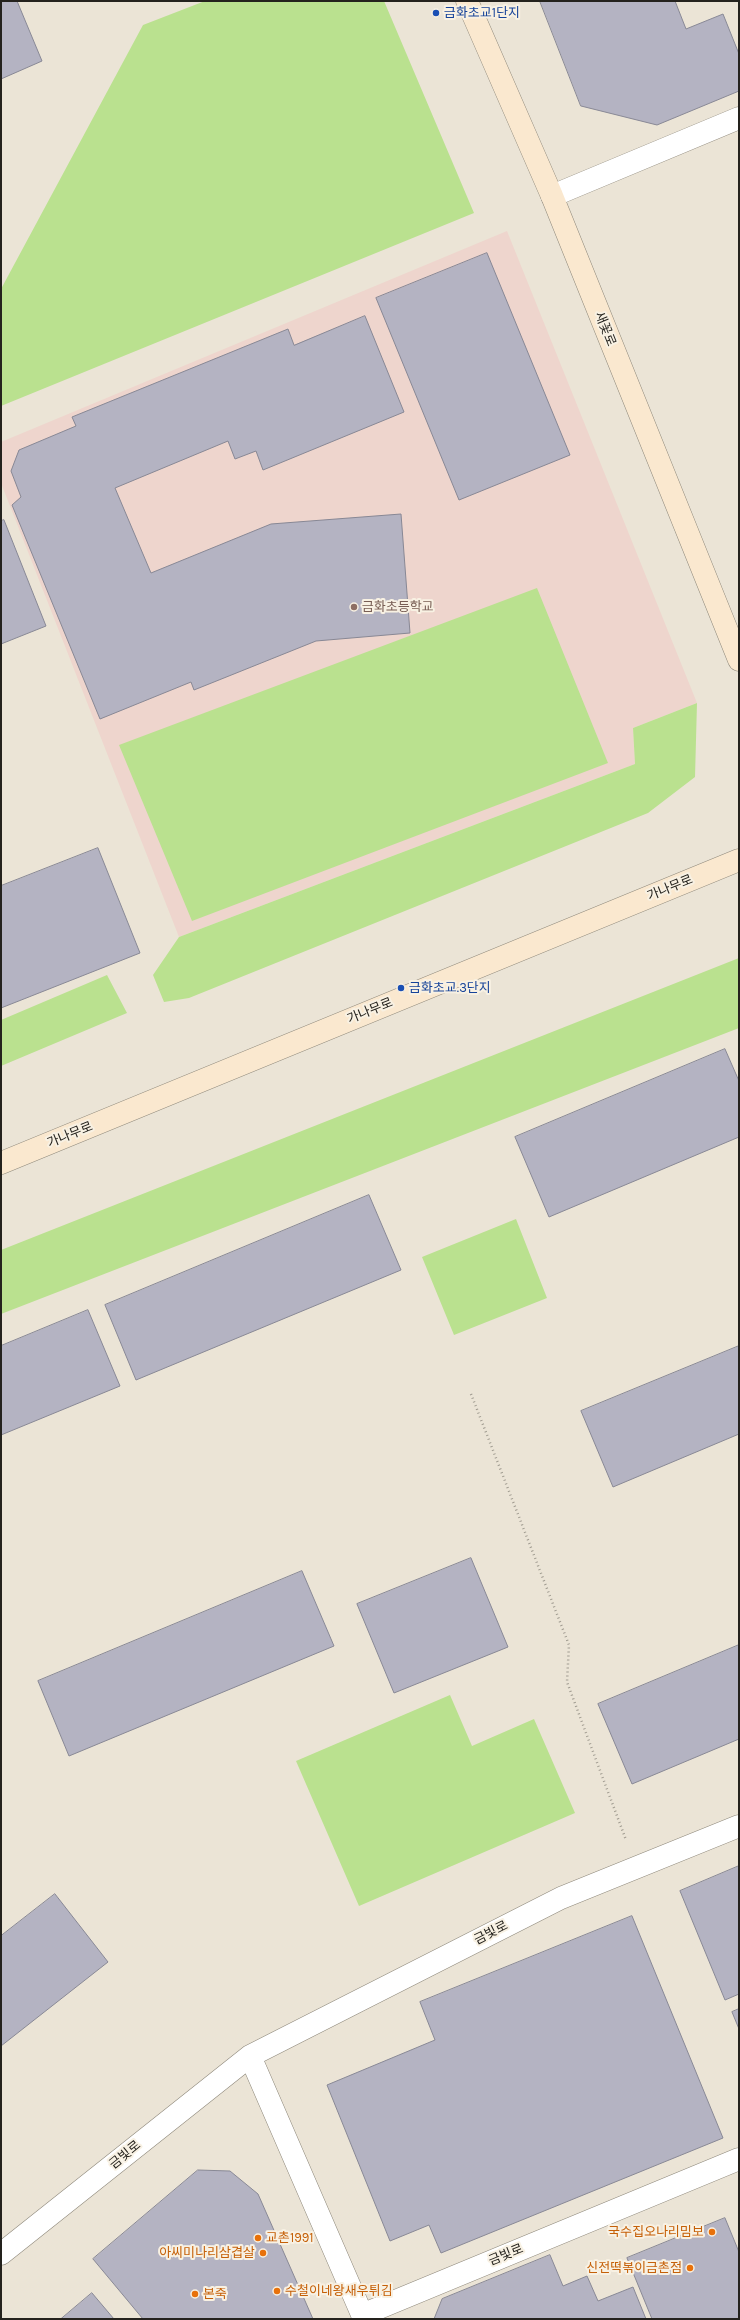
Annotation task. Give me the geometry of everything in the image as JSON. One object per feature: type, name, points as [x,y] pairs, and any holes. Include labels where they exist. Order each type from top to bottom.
[{"type":"street","name":"새꽃로","points":[[467,1],[552,196],[739,660]]},
{"type":"street","points":[[552,196],[739,118]]},
{"type":"street","name":"가나무로","points":[[1,1163],[739,860]]},
{"type":"street","name":"금빛로","points":[[1,2254],[250,2056],[561,1898],[739,1826]]},
{"type":"street","name":"금빛로","points":[[250,2056],[363,2317],[739,2159]]},
{"type":"path","points":[[471,1394],[570,1645],[567,1682],[636,1868]]},
{"type":"shaded area","name":"금화초등학교","points":[[507,231],[697,703],[633,728],[635,764],[179,937],[1,483],[1,442]]},
{"type":"green space","points":[[205,1],[384,1],[474,213],[1,406],[1,289],[143,25]]},
{"type":"green space","points":[[537,588],[608,763],[192,921],[119,745]]},
{"type":"green space","points":[[697,703],[695,777],[648,813],[189,998],[164,1002],[153,975],[179,937],[635,764],[633,728]]},
{"type":"green space","points":[[739,958],[739,1028],[1,1314],[1,1250]]},
{"type":"green space","points":[[107,975],[127,1013],[1,1066],[1,1020]]},
{"type":"green space","points":[[516,1219],[547,1298],[454,1335],[422,1257]]},
{"type":"green space","points":[[450,1695],[472,1746],[534,1719],[575,1813],[359,1906],[296,1761]]},
{"type":"building","points":[[1,1],[17,1],[42,61],[1,79]]},
{"type":"building","points":[[540,1],[675,1],[686,29],[723,14],[739,54],[739,91],[657,125],[581,106]]},
{"type":"building","points":[[487,253],[570,455],[459,500],[376,298]]},
{"type":"building","points":[[365,316],[404,412],[263,470],[256,451],[235,459],[228,441],[115,488],[151,573],[271,524],[401,514],[410,633],[316,641],[194,690],[191,682],[100,719],[12,505],[21,497],[11,471],[19,450],[76,426],[72,417],[288,329],[294,345]]},
{"type":"building","points":[[4,520],[46,626],[1,644],[1,521]]},
{"type":"building","points":[[98,848],[140,953],[1,1008],[1,886]]},
{"type":"building","points":[[725,1049],[739,1081],[739,1137],[549,1217],[515,1137]]},
{"type":"building","points":[[369,1195],[401,1270],[136,1380],[105,1305]]},
{"type":"building","points":[[88,1310],[120,1386],[1,1435],[1,1346]]},
{"type":"building","points":[[739,1346],[739,1434],[613,1487],[581,1411]]},
{"type":"building","points":[[471,1558],[508,1647],[394,1693],[357,1604]]},
{"type":"building","points":[[302,1571],[334,1646],[69,1756],[38,1681]]},
{"type":"building","points":[[739,1645],[739,1739],[632,1784],[598,1704]]},
{"type":"building","points":[[739,1866],[739,1994],[725,2000],[680,1891]]},
{"type":"building","points":[[55,1894],[108,1962],[1,2046],[1,1936]]},
{"type":"building","points":[[632,1916],[723,2138],[441,2253],[429,2225],[390,2241],[327,2085],[435,2040],[420,2002]]},
{"type":"building","points":[[739,2009],[739,2029],[732,2012]]},
{"type":"building","points":[[198,2170],[230,2171],[258,2194],[313,2319],[143,2319],[93,2259]]},
{"type":"building","points":[[725,2218],[739,2252],[739,2319],[652,2319],[627,2258]]},
{"type":"building","points":[[550,2255],[563,2286],[587,2276],[598,2301],[633,2287],[646,2319],[434,2319],[442,2299]]},
{"type":"building","points":[[92,2293],[114,2319],[61,2319]]},
{"type":"place","name":"금화초교1단지","points":[[436,13]]},
{"type":"place","name":"금화초등학교","points":[[354,607]]},
{"type":"place","name":"금화초교.3단지","points":[[401,988]]},
{"type":"place","name":"국수집오나리밈보","points":[[712,2232]]},
{"type":"place","name":"교촌1991","points":[[258,2238]]},
{"type":"place","name":"아씨미나리삼겹살","points":[[263,2253]]},
{"type":"place","name":"신전떡볶이금촌점","points":[[690,2268]]},
{"type":"place","name":"수철이네왕새우튀김","points":[[277,2291]]},
{"type":"place","name":"본죽","points":[[195,2294]]}]
